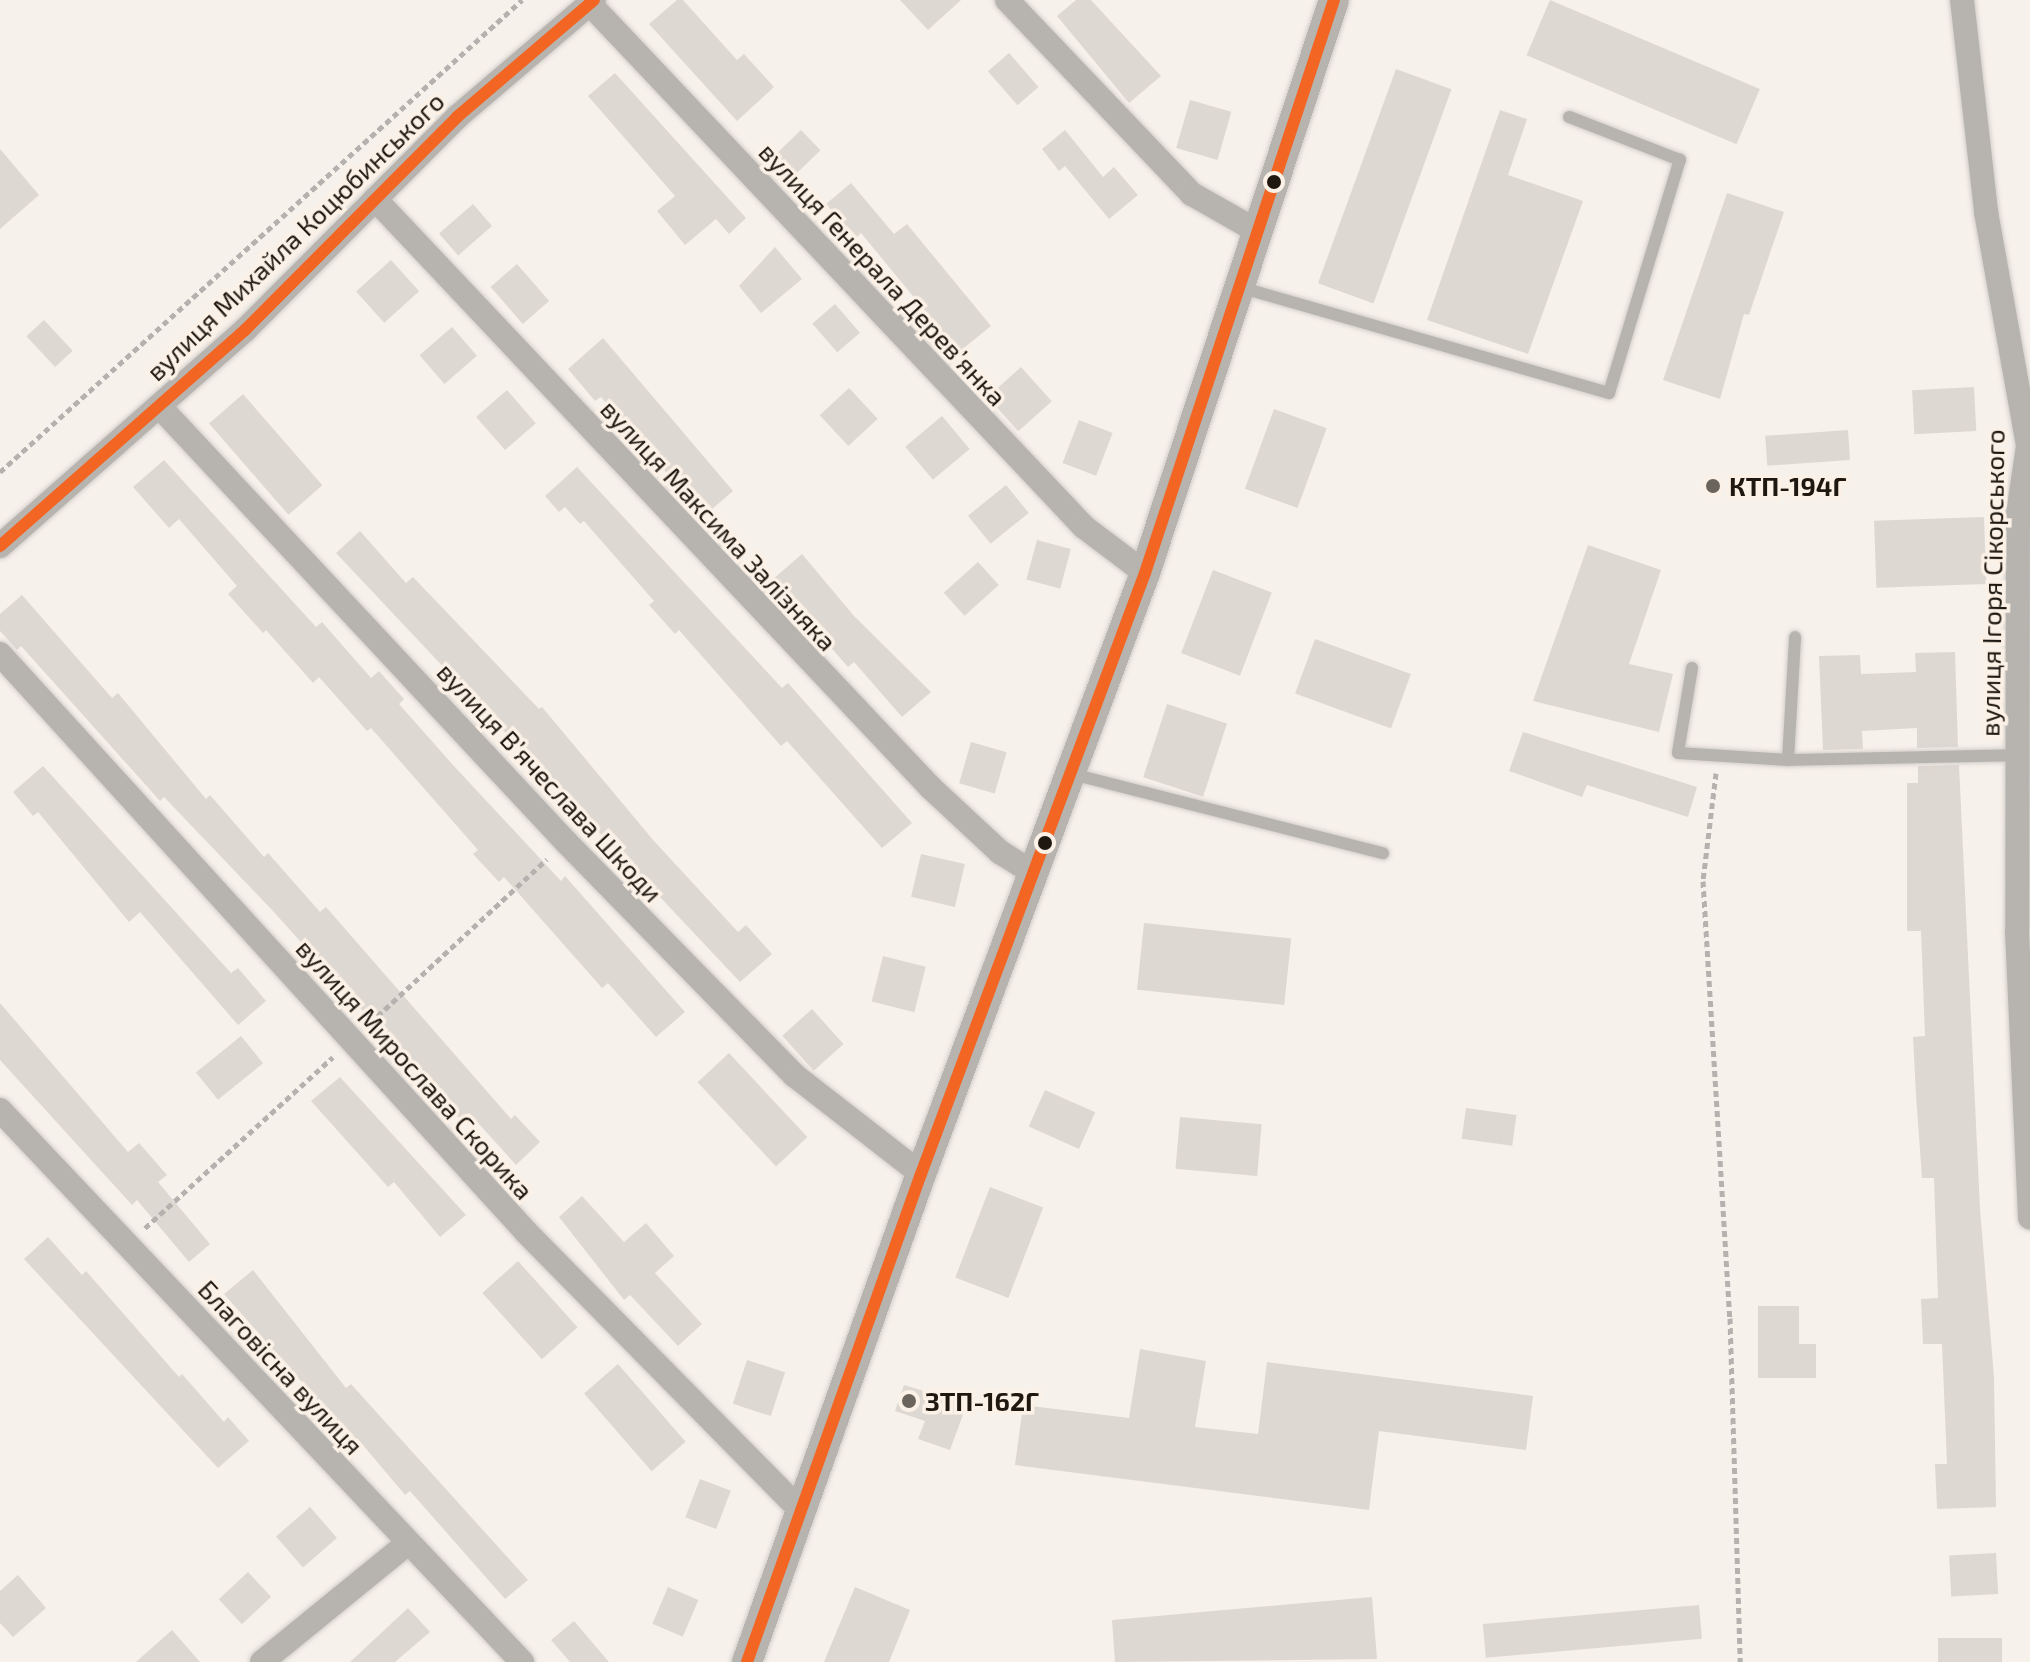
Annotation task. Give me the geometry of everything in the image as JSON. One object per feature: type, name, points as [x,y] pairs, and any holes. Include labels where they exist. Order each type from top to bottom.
[{"type":"street","points":[[1007,0],[1192,194],[1257,231]]},
{"type":"street","points":[[747,1662],[921,1174],[1145,573],[1334,0]]},
{"type":"street","name":"вулиця Ігоря Сікорського","points":[[1962,0],[1986,212],[2028,426],[2018,755],[2017,931],[2030,1218]]},
{"type":"street","name":"вулиця Михайла Коцюбинського","points":[[0,546],[245,330],[457,117],[592,2]]},
{"type":"street","name":"вулиця Генерала Деревʼянка","points":[[592,2],[1084,527],[1145,573]]},
{"type":"street","name":"вулиця Максима Залізняка","points":[[375,199],[930,787],[1000,852],[1035,874]]},
{"type":"street","name":"вулиця Вʼячеслава Шкоди","points":[[159,406],[555,830],[783,1064],[921,1174]]},
{"type":"street","name":"вулиця Мирослава Скорика","points":[[0,654],[527,1233],[800,1510]]},
{"type":"street","name":"Благовісна вулиця","points":[[0,1110],[522,1662]]},
{"type":"street","points":[[262,1662],[408,1543]]},
{"type":"lane","points":[[1239,287],[1609,393],[1680,160],[1569,117]]},
{"type":"lane","points":[[1788,760],[1795,637]]},
{"type":"lane","points":[[1692,668],[1678,753],[1718,758],[1788,760],[2018,755]]},
{"type":"lane","points":[[1072,774],[1383,853]]},
{"type":"path","points":[[0,472],[522,0]]},
{"type":"path","points":[[1718,758],[1703,881],[1730,1318],[1740,1662]]},
{"type":"building","points":[[677,0],[683,0],[737,60],[744,54],[774,87],[737,121],[649,24]]},
{"type":"building","points":[[900,0],[961,0],[928,30]]},
{"type":"building","points":[[1076,0],[1091,0],[1161,76],[1129,103],[1057,16]]},
{"type":"building","points":[[1550,0],[1760,89],[1736,144],[1527,55]]},
{"type":"building","points":[[1009,53],[1039,87],[1017,105],[988,71]]},
{"type":"building","points":[[1396,69],[1451,89],[1373,303],[1318,283]]},
{"type":"building","points":[[615,73],[746,218],[729,234],[716,219],[685,245],[657,211],[675,196],[588,96]]},
{"type":"building","points":[[1190,100],[1231,112],[1218,160],[1176,148]]},
{"type":"building","points":[[1500,110],[1527,119],[1508,175],[1583,201],[1528,354],[1427,320]]},
{"type":"building","points":[[801,130],[820,150],[795,174],[776,154]]},
{"type":"building","points":[[1065,130],[1103,177],[1114,167],[1138,195],[1109,219],[1065,166],[1059,171],[1042,149]]},
{"type":"building","points":[[0,149],[39,195],[0,229]]},
{"type":"building","points":[[851,183],[894,234],[907,224],[991,326],[959,352],[861,233],[855,239],[826,204]]},
{"type":"building","points":[[1727,193],[1784,212],[1749,315],[1744,314],[1720,399],[1663,380]]},
{"type":"building","points":[[473,204],[492,226],[458,255],[439,234]]},
{"type":"building","points":[[775,247],[802,279],[761,313],[739,286]]},
{"type":"building","points":[[391,260],[419,291],[384,323],[356,291]]},
{"type":"building","points":[[517,264],[549,301],[523,324],[491,287]]},
{"type":"building","points":[[835,304],[860,333],[837,352],[812,324]]},
{"type":"building","points":[[44,320],[73,351],[55,367],[26,336]]},
{"type":"building","points":[[452,327],[477,356],[444,384],[420,355]]},
{"type":"building","points":[[603,338],[733,491],[704,516],[601,397],[595,401],[568,369]]},
{"type":"building","points":[[1021,367],[1052,401],[1018,431],[988,397]]},
{"type":"building","points":[[1974,387],[1976,431],[1914,434],[1912,390]]},
{"type":"building","points":[[849,388],[878,419],[848,446],[820,415]]},
{"type":"building","points":[[507,390],[536,423],[505,450],[476,417]]},
{"type":"building","points":[[243,394],[322,485],[288,515],[209,424]]},
{"type":"building","points":[[1274,409],[1327,428],[1298,508],[1245,489]]},
{"type":"building","points":[[942,416],[970,449],[933,480],[905,447]]},
{"type":"building","points":[[1079,420],[1113,433],[1096,476],[1063,463]]},
{"type":"building","points":[[1848,430],[1850,460],[1767,466],[1765,436]]},
{"type":"building","points":[[164,460],[316,627],[322,622],[371,678],[379,671],[404,699],[399,704],[453,765],[561,881],[565,876],[685,1012],[656,1037],[608,983],[602,988],[504,877],[499,882],[473,854],[478,850],[371,728],[367,731],[319,677],[313,683],[266,630],[263,633],[228,594],[237,586],[179,519],[169,528],[133,487]]},
{"type":"building","points":[[577,467],[782,688],[788,683],[912,823],[882,848],[787,741],[781,746],[679,630],[675,634],[649,605],[654,601],[584,521],[580,524],[565,507],[559,512],[545,496]]},
{"type":"building","points":[[1006,485],[1029,513],[991,544],[968,516]]},
{"type":"building","points":[[1984,517],[1986,584],[1876,588],[1874,521]]},
{"type":"building","points":[[360,531],[406,583],[413,577],[539,709],[542,707],[654,841],[738,932],[746,925],[772,954],[740,982],[336,553]]},
{"type":"building","points":[[1037,540],[1071,549],[1060,589],[1026,580]]},
{"type":"building","points":[[1588,545],[1661,570],[1629,664],[1673,674],[1659,732],[1533,701]]},
{"type":"building","points":[[802,554],[854,616],[931,692],[902,717],[854,662],[848,667],[772,580]]},
{"type":"building","points":[[978,562],[999,585],[965,616],[944,593]]},
{"type":"building","points":[[1213,570],[1272,593],[1240,676],[1181,653]]},
{"type":"building","points":[[22,595],[112,698],[118,693],[206,799],[210,795],[264,857],[268,853],[320,912],[326,907],[511,1119],[515,1115],[540,1142],[516,1165],[469,1113],[461,1120],[272,910],[164,797],[160,801],[21,646],[17,650],[0,631],[0,614]]},
{"type":"building","points":[[1315,639],[1411,674],[1391,728],[1295,694]]},
{"type":"building","points":[[1955,652],[1958,747],[1917,748],[1917,728],[1862,731],[1863,749],[1823,750],[1819,656],[1860,655],[1861,674],[1916,672],[1915,653]]},
{"type":"building","points":[[1167,704],[1227,723],[1203,797],[1143,777]]},
{"type":"building","points":[[1523,732],[1697,787],[1688,817],[1587,785],[1582,797],[1509,771]]},
{"type":"building","points":[[971,742],[1007,752],[995,794],[959,783]]},
{"type":"building","points":[[1959,765],[1980,1209],[1994,1377],[1996,1507],[1937,1509],[1935,1464],[1947,1464],[1942,1344],[1923,1344],[1921,1299],[1938,1298],[1934,1178],[1922,1178],[1916,1095],[1913,1037],[1925,1036],[1921,931],[1907,931],[1907,783],[1918,783],[1918,766]]},
{"type":"building","points":[[43,766],[231,973],[238,968],[266,1001],[238,1025],[140,912],[129,922],[38,812],[33,816],[13,792]]},
{"type":"building","points":[[921,854],[965,864],[955,907],[911,897]]},
{"type":"building","points":[[1144,923],[1291,938],[1284,1005],[1137,990]]},
{"type":"building","points":[[883,956],[926,967],[914,1012],[872,1002]]},
{"type":"building","points":[[0,1003],[128,1152],[139,1143],[167,1175],[158,1182],[210,1244],[189,1262],[137,1200],[132,1205],[0,1060]]},
{"type":"building","points":[[812,1009],[843,1044],[814,1071],[782,1036]]},
{"type":"building","points":[[241,1036],[263,1063],[218,1100],[196,1073]]},
{"type":"building","points":[[729,1053],[807,1137],[776,1166],[698,1082]]},
{"type":"building","points":[[340,1077],[466,1215],[440,1237],[394,1182],[388,1187],[311,1101]]},
{"type":"building","points":[[1045,1090],[1095,1112],[1079,1149],[1029,1127]]},
{"type":"building","points":[[1466,1108],[1517,1115],[1512,1146],[1462,1139]]},
{"type":"building","points":[[1180,1117],[1262,1124],[1257,1176],[1175,1169]]},
{"type":"building","points":[[990,1187],[1043,1207],[1008,1298],[955,1278]]},
{"type":"building","points":[[582,1196],[624,1242],[646,1223],[674,1256],[655,1273],[702,1324],[678,1346],[630,1295],[624,1300],[559,1217]]},
{"type":"building","points":[[48,1237],[82,1275],[86,1271],[179,1377],[182,1374],[224,1422],[228,1417],[249,1441],[218,1468],[24,1259]]},
{"type":"building","points":[[518,1261],[578,1327],[542,1359],[482,1293]]},
{"type":"building","points":[[253,1270],[346,1388],[351,1384],[528,1580],[505,1599],[410,1491],[405,1495],[357,1438],[354,1441],[224,1294]]},
{"type":"building","points":[[1758,1306],[1799,1306],[1799,1344],[1816,1344],[1816,1378],[1758,1378]]},
{"type":"building","points":[[1140,1349],[1206,1361],[1195,1427],[1258,1434],[1267,1362],[1533,1396],[1526,1450],[1379,1431],[1369,1510],[1015,1465],[1023,1405],[1129,1418]]},
{"type":"building","points":[[747,1360],[785,1372],[771,1416],[733,1404]]},
{"type":"building","points":[[618,1364],[686,1442],[652,1471],[584,1394]]},
{"type":"building","points":[[904,1385],[967,1404],[950,1450],[918,1439],[925,1421],[895,1411]]},
{"type":"building","points":[[700,1479],[731,1491],[716,1529],[685,1517]]},
{"type":"building","points":[[310,1507],[337,1538],[303,1567],[276,1537]]},
{"type":"building","points":[[1996,1553],[1998,1594],[1951,1596],[1949,1555]]},
{"type":"building","points":[[248,1572],[271,1597],[242,1624],[219,1599]]},
{"type":"building","points":[[18,1575],[46,1608],[13,1637],[0,1623],[0,1591]]},
{"type":"building","points":[[668,1587],[698,1600],[683,1637],[652,1624]]},
{"type":"building","points":[[855,1587],[910,1610],[889,1662],[824,1662]]},
{"type":"building","points":[[1372,1597],[1377,1659],[1115,1662],[1112,1620]]},
{"type":"building","points":[[1699,1605],[1702,1639],[1486,1658],[1483,1624]]},
{"type":"building","points":[[408,1608],[430,1632],[395,1662],[350,1662]]},
{"type":"building","points":[[574,1621],[609,1662],[570,1662],[551,1640]]},
{"type":"building","points":[[172,1630],[200,1662],[136,1662]]},
{"type":"building","points":[[1938,1638],[2002,1638],[2002,1662],[1938,1662]]},
{"type":"transit line","points":[[0,546],[245,330],[457,117],[594,0]]},
{"type":"transit line","points":[[747,1662],[921,1174],[1145,573],[1334,0]]},
{"type":"place","name":"КТП-194Г","points":[[1713,486]]},
{"type":"place","name":"ЗТП-162Г","points":[[909,1401]]}]
